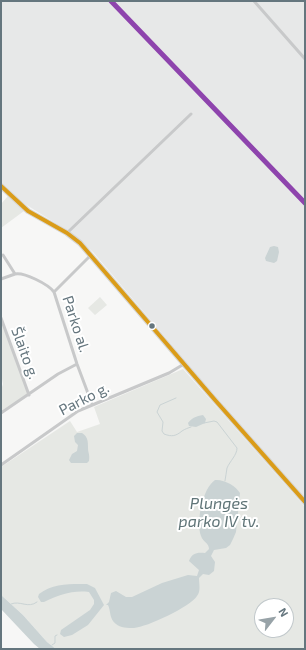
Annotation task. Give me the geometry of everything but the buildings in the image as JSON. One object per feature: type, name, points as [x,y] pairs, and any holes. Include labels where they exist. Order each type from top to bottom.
[{"type":"main road","points":[[1,186],[28,211],[67,233],[80,243],[305,502]]},
{"type":"street","points":[[254,1],[305,58]]},
{"type":"street","points":[[67,233],[191,114]]},
{"type":"street","points":[[1,279],[15,274],[3,255]]},
{"type":"street","points":[[54,292],[91,255]]},
{"type":"street","name":"Parko al.","points":[[15,274],[20,273],[38,281],[50,287],[54,292],[77,364],[92,404]]},
{"type":"street","name":"Šlaito g.","points":[[1,318],[29,394]]},
{"type":"street","points":[[1,414],[58,374],[77,364]]},
{"type":"street","name":"Parko g.","points":[[1,465],[78,411],[169,373],[184,364]]},
{"type":"shaded area","points":[[1,1],[305,1],[305,498],[199,377],[93,252],[73,234],[25,204],[1,182]]},
{"type":"shaded area","points":[[8,196],[24,211],[1,228],[1,204]]},
{"type":"shaded area","points":[[100,297],[107,305],[95,315],[88,308]]},
{"type":"shaded area","points":[[1,321],[29,395],[1,413],[1,390],[3,384],[1,374]]},
{"type":"shaded area","points":[[183,369],[305,507],[305,649],[56,649],[47,642],[23,615],[1,595],[1,467],[70,421],[77,432],[100,424],[94,407]]},
{"type":"water","points":[[270,247],[278,247],[279,252],[277,261],[274,263],[266,261],[265,258]]},
{"type":"water","points":[[203,415],[206,419],[205,423],[196,427],[189,426],[188,423],[191,420]]},
{"type":"water","points":[[77,433],[82,433],[87,439],[89,461],[87,463],[71,463],[69,460],[72,454],[77,451],[78,445],[75,442],[74,436]]},
{"type":"water","name":"Plungės parko IV tv.","points":[[215,480],[229,484],[236,488],[240,493],[236,532],[230,545],[226,548],[214,550],[211,556],[215,562],[214,571],[209,575],[203,574],[199,578],[198,594],[186,606],[140,627],[127,628],[118,625],[112,620],[109,607],[106,605],[109,602],[111,593],[116,591],[126,597],[132,597],[162,583],[188,575],[197,576],[199,570],[189,561],[193,555],[197,553],[205,553],[209,549],[208,545],[201,536],[199,523],[201,506],[210,484]]},
{"type":"water","points":[[68,584],[87,584],[95,588],[104,605],[88,625],[72,635],[64,637],[60,634],[61,630],[90,610],[94,604],[94,600],[89,592],[77,592],[41,602],[38,597],[39,594],[44,590],[56,586]]},
{"type":"water","points":[[1,595],[23,615],[47,642],[56,649],[40,649],[34,644],[1,609]]},
{"type":"waterway","points":[[176,398],[160,405],[157,412],[163,422],[162,431],[164,434],[174,436],[191,427]]},
{"type":"waterway","points":[[204,423],[214,421],[217,422],[237,448],[236,453],[227,468],[225,481]]},
{"type":"waterway","points":[[11,604],[18,603],[30,605],[37,602]]},
{"type":"waterway","points":[[52,645],[55,643],[55,636],[57,635]]},
{"type":"transit line","points":[[111,1],[305,203]]},
{"type":"transit line","points":[[1,186],[28,211],[67,233],[80,243],[305,502]]}]
